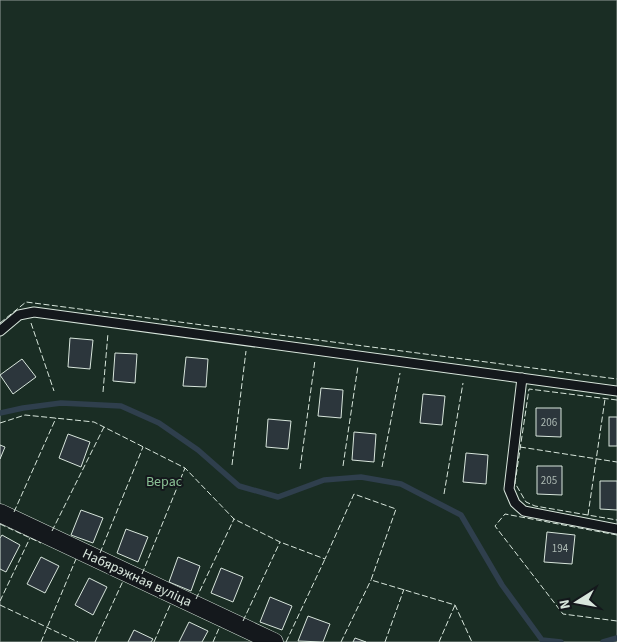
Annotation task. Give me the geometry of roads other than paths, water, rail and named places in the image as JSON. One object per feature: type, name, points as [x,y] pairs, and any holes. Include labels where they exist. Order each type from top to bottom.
[{"type":"street","name":"Набярэжная вуліца","points":[[0,514],[274,642]]},
{"type":"lane","points":[[0,331],[19,315],[34,312],[617,392]]},
{"type":"lane","points":[[522,378],[509,489],[515,503],[524,511],[617,529]]},
{"type":"waterway","points":[[0,413],[61,403],[121,406],[159,423],[198,450],[239,486],[278,497],[324,480],[361,477],[401,484],[461,515],[502,585],[542,640],[561,642]]},
{"type":"waterway","points":[[603,642],[617,638]]},
{"type":"park label","name":"Верас","points":[[164,482]]}]
